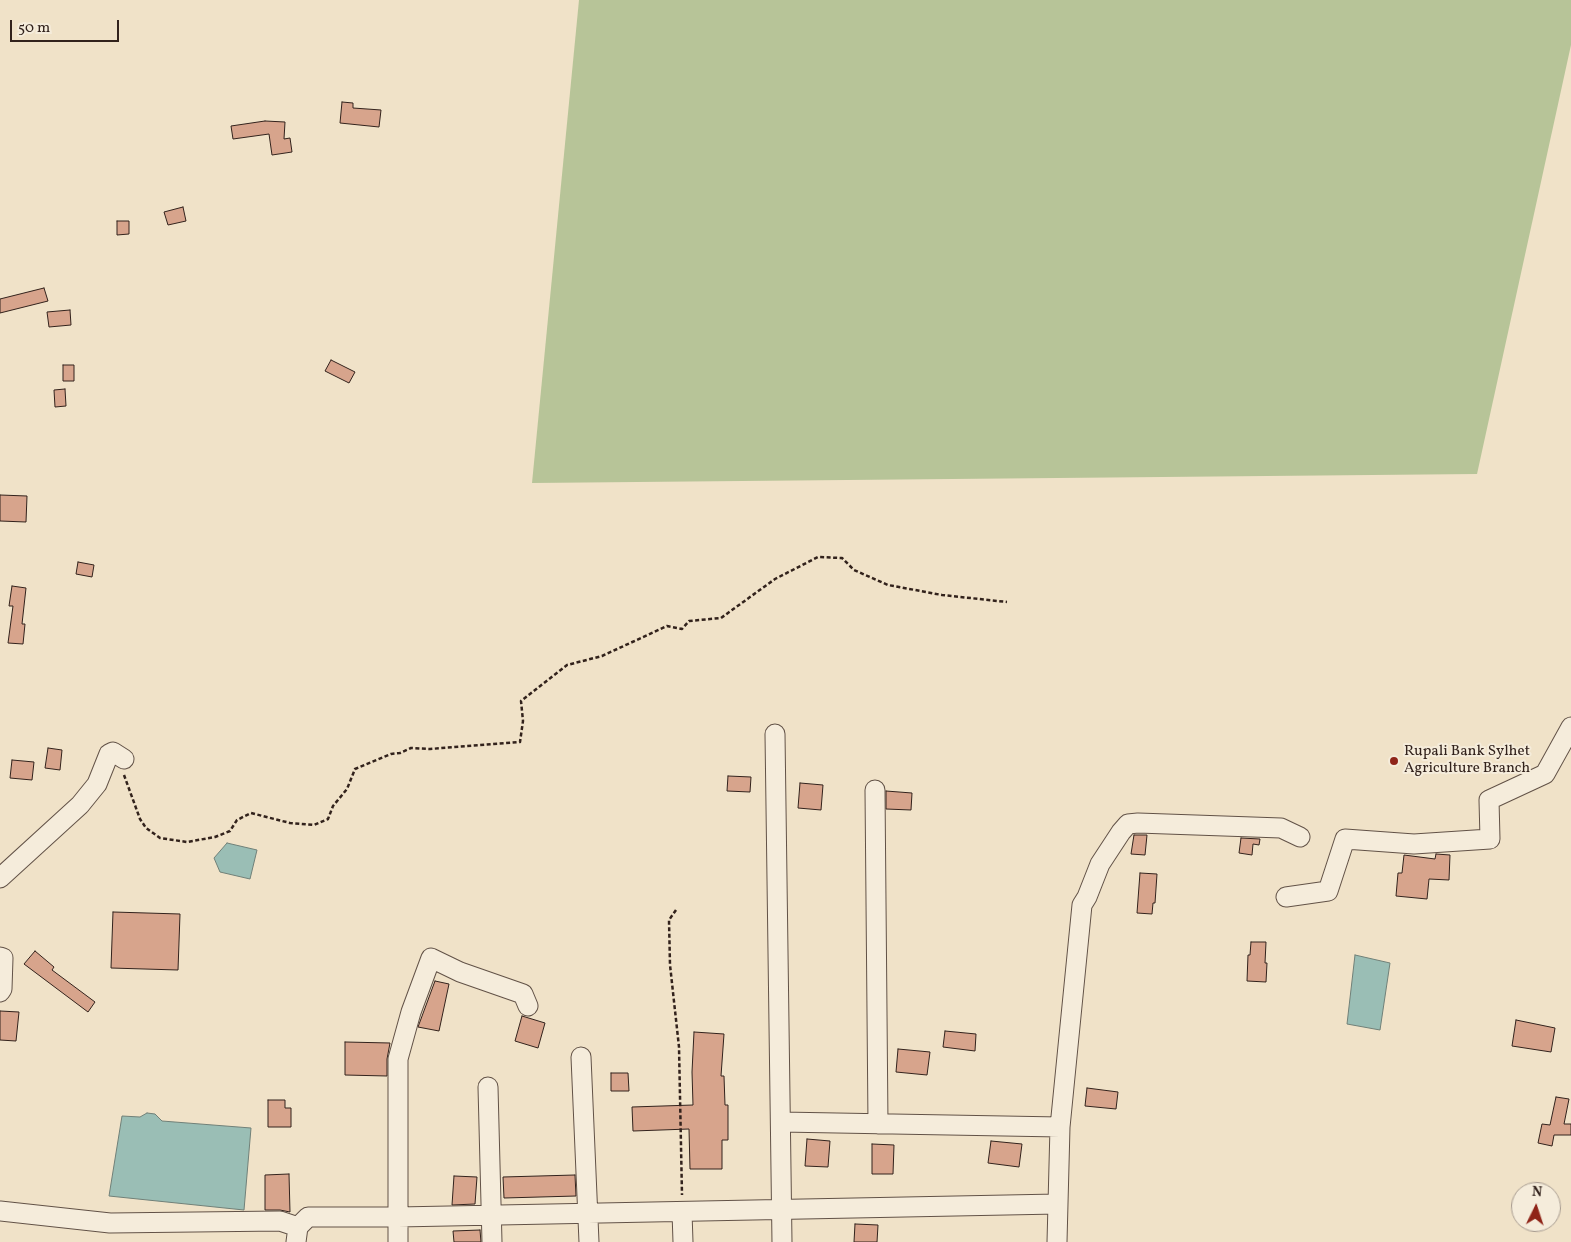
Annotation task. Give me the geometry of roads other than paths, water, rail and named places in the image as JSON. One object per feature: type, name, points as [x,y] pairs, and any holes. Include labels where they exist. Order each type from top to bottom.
[{"type":"street","points":[[1286,897],[1328,891],[1345,840],[1414,844],[1490,839],[1489,800],[1545,774],[1571,727]]},
{"type":"street","points":[[774,734],[782,1242]]},
{"type":"street","points":[[0,878],[80,805],[96,784],[109,754],[113,752],[124,759]]},
{"type":"street","points":[[874,790],[878,1124]]},
{"type":"street","points":[[1057,1242],[1060,1127],[1082,905],[1088,897],[1100,864],[1128,824],[1281,828],[1300,836]]},
{"type":"street","points":[[0,957],[3,958],[2,990],[0,992]]},
{"type":"street","points":[[398,1242],[398,1059],[411,1012],[431,958],[460,972],[523,994],[528,1006]]},
{"type":"street","points":[[581,1057],[589,1242]]},
{"type":"street","points":[[488,1087],[492,1242]]},
{"type":"street","points":[[781,1122],[1060,1127]]},
{"type":"street","points":[[0,1211],[110,1223],[280,1221],[297,1234],[308,1217],[589,1214],[1057,1204]]},
{"type":"street","points":[[682,1212],[683,1242]]},
{"type":"water","points":[[227,843],[257,850],[250,879],[220,872],[214,858]]},
{"type":"water","points":[[1355,955],[1390,963],[1380,1030],[1347,1024]]},
{"type":"water","points":[[147,1113],[155,1114],[162,1121],[251,1128],[244,1210],[109,1196],[122,1116],[140,1117]]},
{"type":"place","name":"Rupali Bank Sylhet Agriculture Branch","points":[[1394,761]]}]
